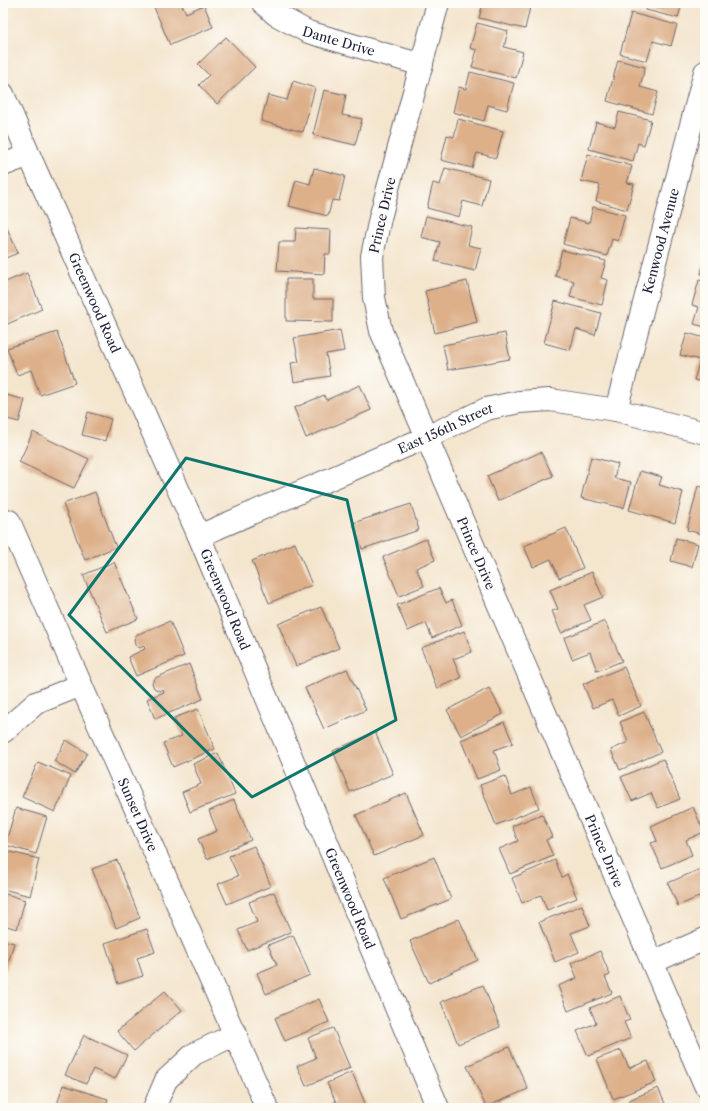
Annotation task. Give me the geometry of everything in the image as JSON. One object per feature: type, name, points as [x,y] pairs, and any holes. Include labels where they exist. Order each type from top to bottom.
[{"type":"street","name":"Dante Drive","points":[[262,3],[275,14],[308,32],[422,65]]},
{"type":"street","name":"Prince Drive","points":[[438,3],[382,211],[372,256],[374,298],[381,331],[705,1085]]},
{"type":"street","name":"Kenwood Avenue","points":[[616,410],[705,72]]},
{"type":"street","name":"Greenwood Road","points":[[3,94],[199,536],[438,1108]]},
{"type":"street","points":[[3,165],[29,155]]},
{"type":"street","name":"East 156th Street","points":[[199,536],[427,437],[486,409],[519,402],[550,400],[616,410],[705,433]]},
{"type":"street","name":"Sunset Drive","points":[[6,520],[236,1034],[267,1108]]},
{"type":"street","points":[[3,732],[36,703],[81,685]]},
{"type":"street","points":[[653,962],[705,940]]},
{"type":"street","points":[[154,1108],[166,1080],[194,1054],[236,1034]]},
{"type":"highlighted area","points":[[186,458],[347,500],[396,720],[252,797],[69,615]]},
{"type":"building","points":[[158,3],[181,3],[186,13],[204,5],[213,27],[170,45],[153,5]]},
{"type":"building","points":[[483,3],[531,3],[525,29],[479,18]]},
{"type":"building","points":[[648,3],[682,3],[678,18],[646,10]]},
{"type":"building","points":[[631,13],[677,25],[671,46],[653,41],[647,61],[620,54]]},
{"type":"building","points":[[477,23],[508,31],[504,47],[523,52],[516,78],[472,67],[477,50],[470,48]]},
{"type":"building","points":[[226,37],[255,67],[217,104],[199,85],[209,75],[198,64]]},
{"type":"building","points":[[618,60],[645,67],[640,87],[658,92],[652,114],[607,101]]},
{"type":"building","points":[[470,72],[514,83],[507,110],[488,105],[484,121],[453,112],[459,87],[466,89]]},
{"type":"building","points":[[293,81],[315,88],[303,132],[261,121],[268,95],[287,100]]},
{"type":"building","points":[[324,90],[346,95],[342,115],[362,119],[355,145],[313,135]]},
{"type":"building","points":[[619,112],[651,120],[644,145],[638,143],[633,161],[589,149],[596,122],[615,127]]},
{"type":"building","points":[[458,119],[503,131],[496,158],[477,153],[472,168],[441,160],[447,135],[454,137]]},
{"type":"building","points":[[588,154],[632,166],[627,183],[634,184],[627,210],[596,201],[600,185],[581,181]]},
{"type":"building","points":[[314,168],[345,176],[339,201],[332,200],[328,216],[289,206],[296,180],[310,184]]},
{"type":"building","points":[[445,168],[489,179],[482,206],[463,201],[459,217],[427,208],[433,183],[440,185]]},
{"type":"building","points":[[593,207],[625,215],[618,241],[612,239],[607,256],[563,244],[570,218],[589,223]]},
{"type":"building","points":[[426,216],[472,227],[468,245],[481,248],[475,271],[435,261],[440,242],[421,237]]},
{"type":"building","points":[[3,219],[18,253],[3,259]]},
{"type":"building","points":[[296,228],[331,230],[330,254],[325,254],[324,274],[277,271],[279,242],[295,242]]},
{"type":"building","points":[[562,250],[606,261],[601,278],[608,280],[602,305],[570,297],[574,281],[555,276]]},
{"type":"building","points":[[705,261],[705,275],[701,274]]},
{"type":"building","points":[[27,273],[42,309],[3,326],[3,283]]},
{"type":"building","points":[[286,279],[313,279],[313,299],[333,299],[333,322],[286,321]]},
{"type":"building","points":[[699,280],[705,281],[705,327],[694,324],[699,307],[692,305]]},
{"type":"building","points":[[467,281],[477,322],[435,333],[425,291]]},
{"type":"building","points":[[555,301],[601,313],[595,335],[576,329],[570,350],[544,343]]},
{"type":"building","points":[[340,330],[344,351],[326,354],[330,376],[294,382],[291,363],[299,362],[294,338]]},
{"type":"building","points":[[57,332],[75,383],[40,395],[31,370],[17,375],[7,348]]},
{"type":"building","points":[[505,333],[510,359],[448,370],[443,345]]},
{"type":"building","points":[[687,333],[705,338],[705,383],[694,380],[700,360],[680,355]]},
{"type":"building","points":[[360,385],[371,410],[306,438],[294,408],[324,395],[326,400]]},
{"type":"building","points":[[3,394],[25,400],[19,422],[3,418]]},
{"type":"building","points":[[88,412],[111,419],[105,441],[82,435]]},
{"type":"building","points":[[33,432],[89,459],[74,488],[19,462]]},
{"type":"building","points":[[541,452],[553,476],[498,501],[487,476]]},
{"type":"building","points":[[591,457],[618,464],[614,478],[631,482],[624,508],[581,498]]},
{"type":"building","points":[[640,471],[662,477],[659,485],[683,492],[675,523],[629,510]]},
{"type":"building","points":[[698,486],[705,488],[705,535],[687,530]]},
{"type":"building","points":[[95,492],[116,547],[85,560],[63,504]]},
{"type":"building","points":[[411,504],[419,530],[362,549],[353,523]]},
{"type":"building","points":[[566,528],[583,568],[559,578],[551,559],[533,567],[524,546]]},
{"type":"building","points":[[676,538],[698,544],[692,567],[671,561]]},
{"type":"building","points":[[426,539],[435,560],[416,568],[424,586],[399,596],[383,557]]},
{"type":"building","points":[[295,543],[312,585],[269,603],[252,561]]},
{"type":"building","points":[[114,562],[138,619],[107,632],[83,575]]},
{"type":"building","points":[[592,572],[603,597],[584,605],[591,620],[561,633],[552,611],[558,609],[550,590]]},
{"type":"building","points":[[439,588],[446,603],[452,600],[462,625],[432,638],[426,623],[408,631],[397,605]]},
{"type":"building","points":[[321,607],[339,648],[296,666],[278,624]]},
{"type":"building","points":[[170,621],[184,656],[136,676],[128,657],[145,649],[144,646],[140,648],[135,645],[134,640],[136,635]]},
{"type":"building","points":[[605,621],[622,661],[597,671],[590,652],[572,659],[564,638]]},
{"type":"building","points":[[464,631],[472,652],[453,659],[461,678],[437,688],[421,648]]},
{"type":"building","points":[[189,664],[203,699],[155,719],[147,699],[164,692],[163,689],[159,691],[154,688],[152,683],[155,678]]},
{"type":"building","points":[[624,667],[641,706],[619,716],[612,700],[593,708],[583,684]]},
{"type":"building","points":[[347,669],[366,710],[324,729],[305,688]]},
{"type":"building","points":[[489,688],[503,714],[461,736],[447,710]]},
{"type":"building","points":[[198,709],[215,749],[173,767],[163,743],[182,736],[174,718]]},
{"type":"building","points":[[644,712],[661,752],[620,770],[611,750],[628,742],[620,722]]},
{"type":"building","points":[[504,722],[513,743],[494,750],[501,770],[477,779],[461,740]]},
{"type":"building","points":[[375,732],[393,774],[350,792],[333,751]]},
{"type":"building","points":[[66,740],[87,753],[75,774],[54,761]]},
{"type":"building","points":[[218,753],[235,794],[190,812],[182,792],[201,784],[193,764]]},
{"type":"building","points":[[663,759],[680,799],[658,808],[651,793],[632,801],[621,777]]},
{"type":"building","points":[[38,762],[71,776],[55,812],[22,797]]},
{"type":"building","points":[[505,776],[512,795],[531,787],[539,808],[496,825],[480,785]]},
{"type":"building","points":[[406,793],[424,835],[374,856],[356,815]]},
{"type":"building","points":[[234,800],[251,840],[207,859],[198,839],[217,831],[209,811]]},
{"type":"building","points":[[693,807],[704,832],[686,840],[692,855],[662,868],[651,843],[657,841],[651,826]]},
{"type":"building","points":[[16,808],[47,817],[36,854],[5,845]]},
{"type":"building","points":[[542,814],[552,837],[546,840],[553,856],[510,874],[499,849],[518,841],[512,826]]},
{"type":"building","points":[[254,846],[271,886],[227,904],[218,884],[238,876],[229,856]]},
{"type":"building","points":[[6,851],[39,859],[30,896],[3,889],[3,861]]},
{"type":"building","points":[[434,857],[451,899],[401,919],[384,878]]},
{"type":"building","points":[[117,860],[140,918],[116,928],[92,869]]},
{"type":"building","points":[[555,860],[562,877],[567,874],[577,898],[547,910],[541,895],[522,903],[512,878]]},
{"type":"building","points":[[705,867],[705,894],[678,906],[668,883]]},
{"type":"building","points":[[274,892],[291,932],[247,950],[238,930],[257,922],[249,902]]},
{"type":"building","points":[[3,893],[25,900],[17,929],[3,925]]},
{"type":"building","points":[[582,905],[590,926],[571,933],[579,952],[555,962],[539,922]]},
{"type":"building","points":[[459,919],[478,960],[429,983],[410,941]]},
{"type":"building","points":[[147,929],[155,952],[137,958],[143,976],[118,984],[105,943]]},
{"type":"building","points":[[293,935],[310,975],[266,994],[257,973],[277,965],[268,945]]},
{"type":"building","points":[[3,940],[14,943],[6,971],[3,970]]},
{"type":"building","points":[[600,951],[610,975],[605,977],[612,993],[568,1011],[558,986],[577,978],[571,963]]},
{"type":"building","points":[[3,984],[6,985],[3,994]]},
{"type":"building","points":[[483,985],[500,1027],[458,1044],[441,1002]]},
{"type":"building","points":[[165,991],[182,1010],[134,1051],[117,1031]]},
{"type":"building","points":[[620,996],[630,1020],[624,1022],[631,1038],[588,1056],[577,1031],[596,1023],[590,1008]]},
{"type":"building","points":[[319,999],[329,1022],[285,1041],[275,1018]]},
{"type":"building","points":[[333,1028],[350,1068],[306,1086],[297,1066],[316,1058],[308,1038]]},
{"type":"building","points":[[84,1035],[127,1055],[115,1079],[93,1069],[86,1084],[65,1075]]},
{"type":"building","points":[[509,1047],[528,1089],[486,1107],[467,1066]]},
{"type":"building","points":[[621,1050],[629,1068],[648,1061],[656,1082],[613,1099],[597,1059]]},
{"type":"building","points":[[352,1072],[367,1108],[322,1108],[336,1102],[327,1083]]},
{"type":"building","points":[[63,1085],[108,1099],[105,1108],[56,1108]]},
{"type":"building","points":[[658,1088],[667,1108],[632,1108],[629,1100]]}]
